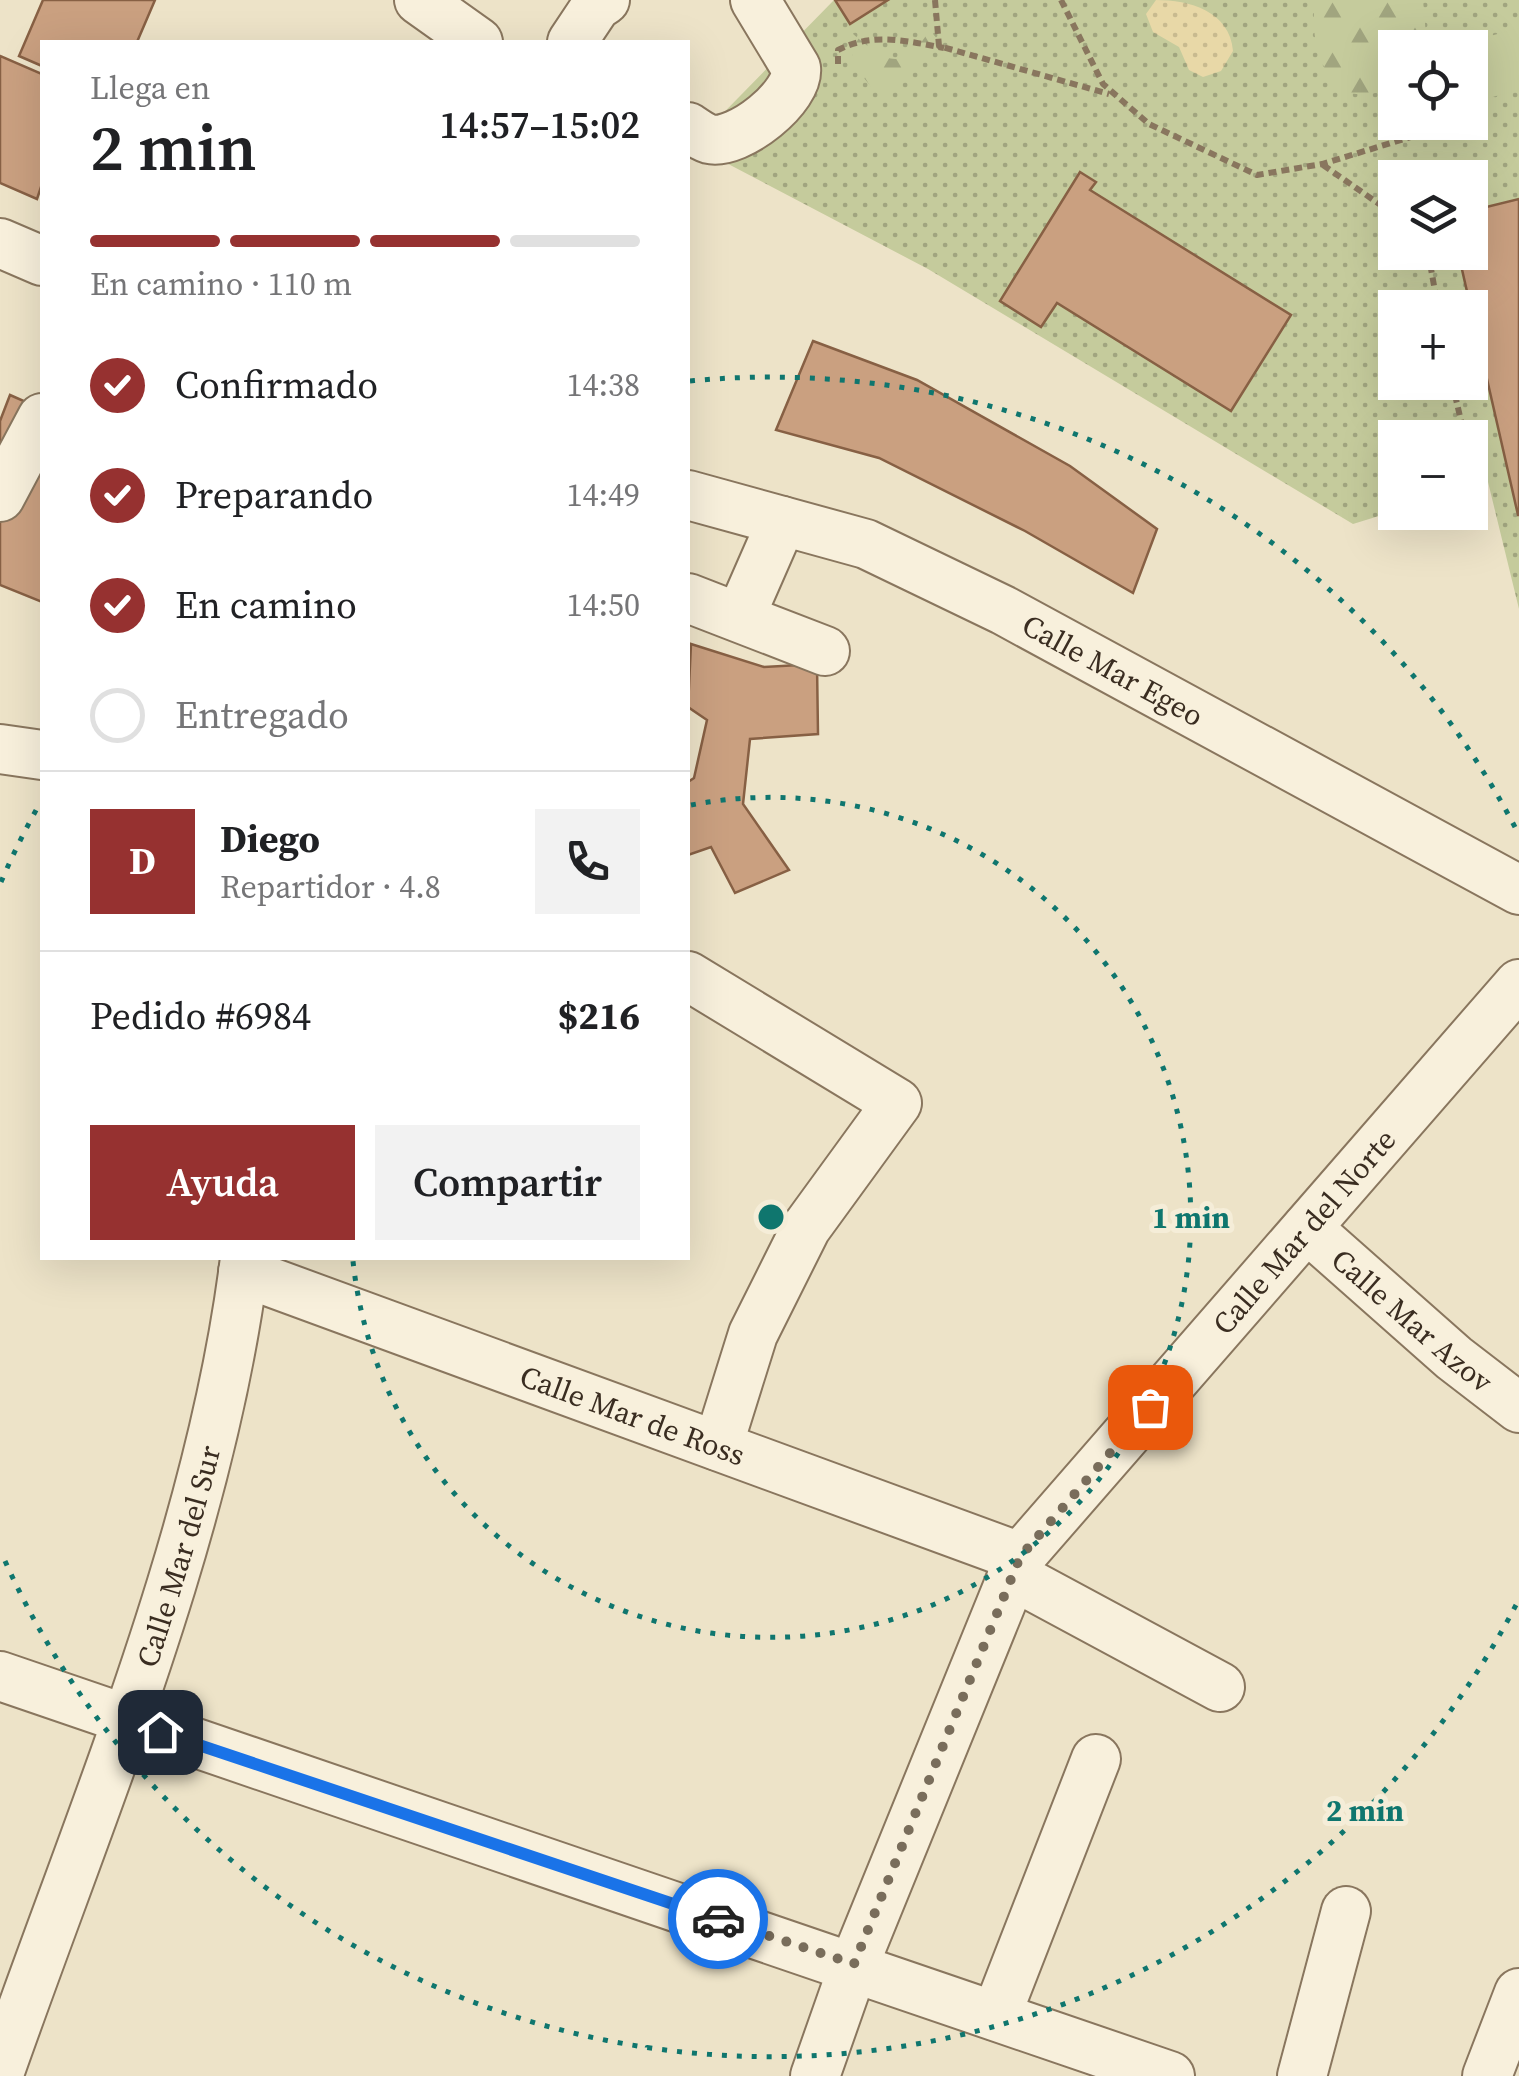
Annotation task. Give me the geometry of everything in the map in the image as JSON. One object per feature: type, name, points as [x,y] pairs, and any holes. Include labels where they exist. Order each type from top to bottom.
[{"type":"street","points":[[419,0],[475,40]]},
{"type":"street","points":[[690,128],[710,140],[729,138],[746,130],[792,91],[796,68],[754,0]]},
{"type":"street","points":[[0,243],[40,260]]},
{"type":"street","points":[[0,496],[40,422]]},
{"type":"street","name":"Calle Mar Egeo","points":[[690,496],[866,544],[986,602],[1519,890]]},
{"type":"street","points":[[740,617],[782,521]]},
{"type":"street","points":[[690,599],[825,650]]},
{"type":"street","points":[[0,749],[40,755]]},
{"type":"street","points":[[690,977],[897,1103],[806,1228],[753,1334],[718,1446]]},
{"type":"street","name":"Calle Mar del Norte","points":[[815,2076],[854,1964],[1016,1566],[1519,984]]},
{"type":"street","name":"Calle Mar Azov","points":[[1307,1228],[1454,1358],[1519,1408]]},
{"type":"street","name":"Calle Mar de Ross","points":[[244,1265],[718,1446],[1016,1566],[1220,1687]]},
{"type":"street","name":"Calle Mar del Sur","points":[[0,2071],[124,1720],[212,1446],[234,1347],[244,1265]]},
{"type":"street","points":[[0,1676],[854,1964],[1170,2076]]},
{"type":"street","points":[[996,2016],[1096,1759]]},
{"type":"street","points":[[1302,2076],[1346,1911]]},
{"type":"street","points":[[1488,2076],[1519,1993]]},
{"type":"path","points":[[934,0],[939,46],[944,48]]},
{"type":"path","points":[[1061,0],[1103,84],[1149,124],[1256,175],[1322,164],[1401,140]]},
{"type":"path","points":[[826,78],[838,66],[838,50],[859,40],[894,39],[1048,74],[1119,98]]},
{"type":"path","points":[[1322,164],[1378,203]]},
{"type":"green space","points":[[834,0],[1519,0],[1519,609],[1488,482],[1488,420],[1378,420],[1378,516],[1353,524],[928,269],[692,145]]},
{"type":"green space","points":[[1315,0],[1423,0],[1426,30],[1378,30],[1378,92],[1339,92],[1325,70],[1314,26]]},
{"type":"green space","points":[[1519,28],[1519,90],[1488,98],[1488,37]]},
{"type":"green space","points":[[930,30],[944,48],[931,40],[909,75],[895,87],[874,90],[853,65],[852,33],[875,51],[894,59],[911,53]]},
{"type":"sand","points":[[1156,0],[1182,2],[1216,17],[1230,37],[1233,51],[1221,71],[1203,77],[1189,70],[1179,47],[1153,32],[1146,14]]},
{"type":"building","points":[[43,0],[155,0],[138,40],[40,40],[40,65],[19,56]]},
{"type":"building","points":[[835,0],[888,0],[850,24]]},
{"type":"building","points":[[0,56],[40,73],[40,190],[37,199],[0,183]]},
{"type":"building","points":[[1080,172],[1096,182],[1090,190],[1291,315],[1231,411],[1057,303],[1041,327],[1000,301]]},
{"type":"building","points":[[1519,199],[1519,515],[1488,384],[1488,290],[1467,290],[1462,270],[1488,270],[1488,207]]},
{"type":"building","points":[[813,341],[917,380],[1070,466],[1157,529],[1133,593],[1025,531],[879,458],[776,430]]},
{"type":"building","points":[[10,395],[40,408],[40,601],[0,585],[0,421]]},
{"type":"building","points":[[691,644],[764,667],[817,664],[818,734],[750,739],[743,804],[789,870],[735,893],[711,847],[690,854],[690,781],[694,778],[707,720],[690,708]]},
{"type":"way so far","points":[[718,1919],[854,1964],[1020,1557],[1150,1407]]},
{"type":"route","points":[[160,1732],[718,1919]]}]
